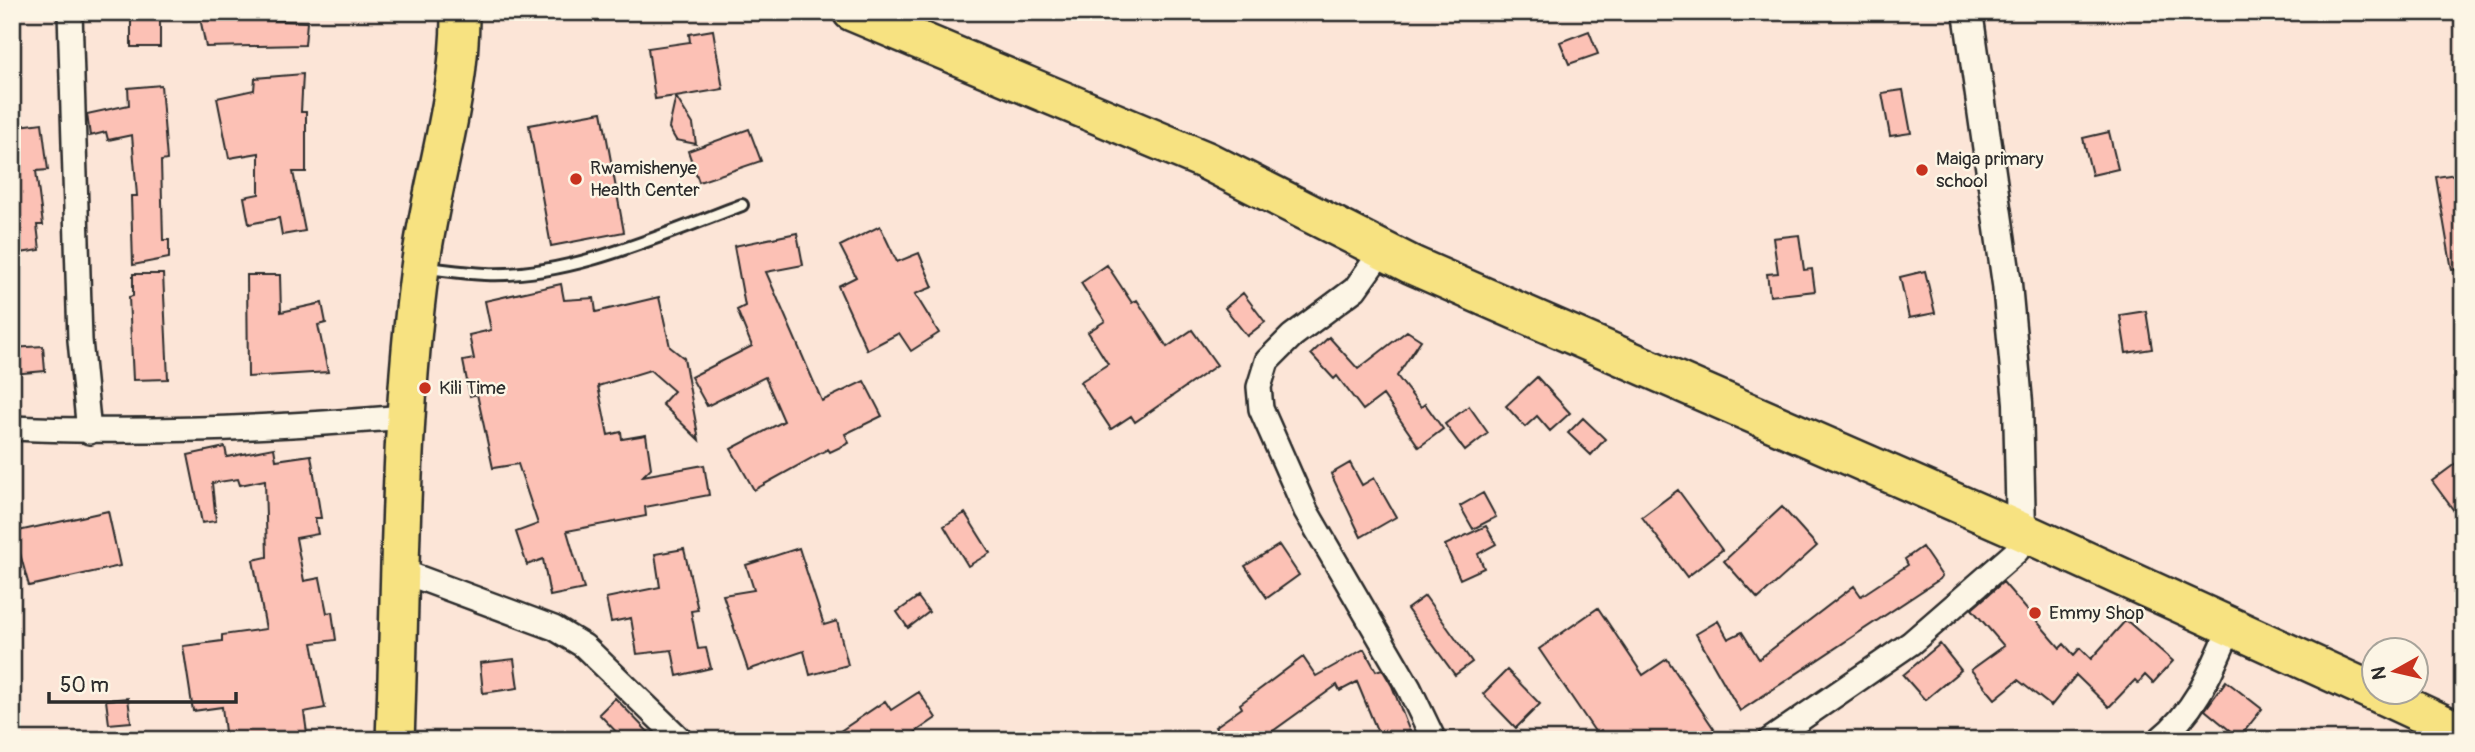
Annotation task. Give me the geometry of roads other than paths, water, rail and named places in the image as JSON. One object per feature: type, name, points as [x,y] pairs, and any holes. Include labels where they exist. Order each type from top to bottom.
[{"type":"highway","points":[[395,740],[405,417],[420,267],[461,56],[460,12]]},
{"type":"highway","points":[[461,56],[486,12]]},
{"type":"highway","points":[[852,12],[1205,160],[1382,251],[2021,531],[2360,686]]},
{"type":"highway","points":[[2404,706],[2463,733]]},
{"type":"street","points":[[70,12],[80,341],[89,432]]},
{"type":"street","points":[[1770,740],[1912,643],[2017,551],[2021,531],[2018,403],[2007,284],[1968,12]]},
{"type":"street","points":[[1382,251],[1354,289],[1280,345],[1267,361],[1259,387],[1261,409],[1306,511],[1409,688],[1434,740]]},
{"type":"street","points":[[12,428],[89,432],[292,426],[405,417]]},
{"type":"street","points":[[401,571],[554,628],[584,646],[681,740]]},
{"type":"street","points":[[2159,740],[2200,696],[2231,626]]},
{"type":"lane","points":[[420,267],[486,275],[542,270],[603,255],[742,205]]},
{"type":"place","name":"Maiga primary school","points":[[1922,170]]},
{"type":"place","name":"Rwamishenye Health Center","points":[[576,179]]},
{"type":"place","name":"Kili Time","points":[[425,388]]},
{"type":"place","name":"Emmy Shop","points":[[2035,613]]}]
